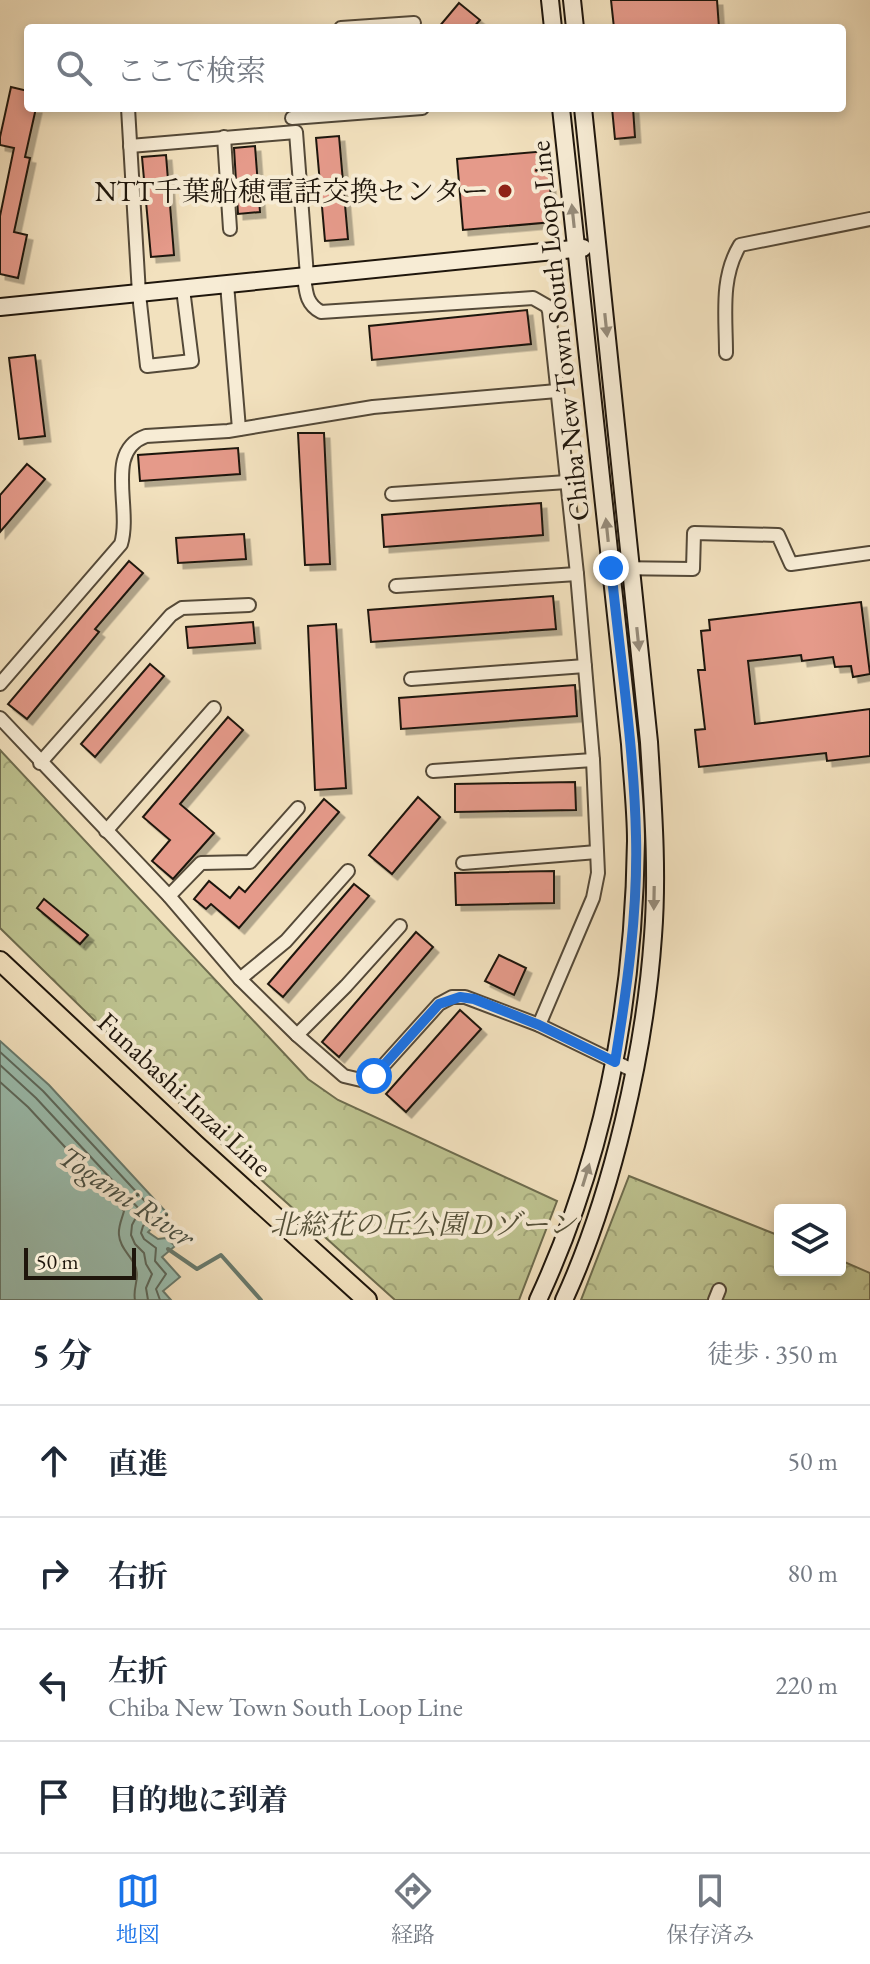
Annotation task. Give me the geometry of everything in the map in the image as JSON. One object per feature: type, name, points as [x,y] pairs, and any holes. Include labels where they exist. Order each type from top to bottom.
[{"type":"main road","points":[[550,0],[553,24]]},
{"type":"main road","points":[[572,0],[575,24]]},
{"type":"main road","name":"Chiba New Town South Loop Line","points":[[538,1300],[574,1216],[615,1062],[633,931],[636,838],[630,744],[561,112]]},
{"type":"main road","name":"Chiba New Town South Loop Line","points":[[564,1300],[593,1226],[634,1071],[653,937],[655,837],[649,742],[583,112]]},
{"type":"main road","points":[[0,307],[597,246]]},
{"type":"main road","name":"Funabashi-Inzai Line","points":[[0,961],[367,1300]]},
{"type":"street","points":[[399,24],[414,23]]},
{"type":"street","points":[[128,112],[139,294],[147,366],[192,361],[183,289]]},
{"type":"street","points":[[318,112],[292,113],[308,301],[312,308],[321,312],[539,299],[549,311],[577,574],[593,760],[598,873],[593,898],[539,1025]]},
{"type":"street","points":[[130,146],[296,132]]},
{"type":"street","points":[[224,137],[230,229]]},
{"type":"street","points":[[726,353],[725,282],[731,259],[740,245],[870,219]]},
{"type":"street","points":[[227,284],[239,429]]},
{"type":"street","points":[[0,684],[121,544],[126,523],[122,462],[128,446],[146,436],[239,429],[373,407],[557,391]]},
{"type":"street","points":[[392,494],[567,482]]},
{"type":"street","points":[[611,568],[693,569],[694,533],[778,535],[791,564],[870,553]]},
{"type":"street","points":[[396,586],[577,574]]},
{"type":"street","points":[[40,763],[171,615],[182,608],[249,605]]},
{"type":"street","points":[[411,679],[585,666]]},
{"type":"street","points":[[106,831],[214,708]]},
{"type":"street","points":[[0,718],[169,896],[240,979],[344,1076],[361,1080],[379,1072],[439,1004],[452,997],[474,999],[539,1025],[634,1071]]},
{"type":"street","points":[[433,771],[593,760]]},
{"type":"street","points":[[169,896],[201,863],[250,862],[298,808]]},
{"type":"street","points":[[463,863],[597,852]]},
{"type":"street","points":[[240,979],[286,941],[348,871]]},
{"type":"street","points":[[297,1035],[400,926]]},
{"type":"green space","name":"北総花の丘公園 Dゾーン","points":[[0,750],[308,1079],[338,1100],[557,1201],[519,1300],[395,1300],[219,1142],[0,928]]},
{"type":"green space","points":[[629,1176],[774,1234],[774,1276],[846,1276],[846,1263],[870,1273],[870,1300],[581,1300]]},
{"type":"water","points":[[0,1041],[49,1085],[167,1213],[148,1232],[158,1239],[166,1238],[175,1246],[162,1257],[180,1277],[163,1291],[171,1300],[0,1300]]},
{"type":"building","points":[[611,0],[717,0],[719,24],[614,24]]},
{"type":"building","points":[[459,3],[480,20],[476,24],[441,24]]},
{"type":"building","points":[[11,87],[24,90],[24,112],[35,112],[25,157],[30,158],[14,232],[27,235],[18,278],[0,274],[0,216],[14,148],[0,145]]},
{"type":"building","points":[[612,112],[633,112],[635,137],[615,139]]},
{"type":"building","points":[[339,136],[348,239],[325,241],[316,138]]},
{"type":"building","points":[[255,146],[260,212],[238,214],[234,148]]},
{"type":"building","name":"NTT千葉船穂電話交換センター","points":[[547,151],[553,222],[463,230],[457,159]]},
{"type":"building","points":[[166,155],[174,255],[151,257],[142,157]]},
{"type":"building","points":[[527,310],[531,344],[372,360],[369,326]]},
{"type":"building","points":[[35,355],[45,436],[19,439],[9,358]]},
{"type":"building","points":[[298,433],[324,433],[330,564],[305,565]]},
{"type":"building","points":[[238,448],[240,474],[140,481],[138,455]]},
{"type":"building","points":[[27,464],[45,479],[0,532],[0,495]]},
{"type":"building","points":[[541,503],[543,535],[384,547],[382,515]]},
{"type":"building","points":[[244,534],[246,559],[178,563],[176,538]]},
{"type":"building","points":[[129,561],[143,573],[95,629],[99,632],[27,719],[8,704]]},
{"type":"building","points":[[553,596],[556,629],[371,642],[368,610]]},
{"type":"building","points":[[861,602],[870,674],[853,677],[851,666],[835,667],[833,657],[802,661],[801,655],[748,661],[755,724],[870,709],[870,756],[827,761],[826,753],[699,767],[695,730],[705,729],[698,670],[705,670],[701,631],[710,630],[709,620]]},
{"type":"building","points":[[253,622],[255,643],[188,648],[186,627]]},
{"type":"building","points":[[336,624],[346,788],[315,790],[308,626]]},
{"type":"building","points":[[150,664],[164,676],[95,757],[81,744]]},
{"type":"building","points":[[575,685],[577,716],[401,729],[399,698]]},
{"type":"building","points":[[228,717],[243,730],[180,804],[214,833],[173,879],[152,861],[170,840],[143,817]]},
{"type":"building","points":[[575,782],[576,810],[455,812],[455,784]]},
{"type":"building","points":[[418,797],[440,817],[392,874],[369,855]]},
{"type":"building","points":[[324,799],[339,812],[239,928],[211,904],[206,909],[194,899],[209,881],[230,898],[239,887],[245,892]]},
{"type":"building","points":[[554,871],[554,903],[456,905],[455,873]]},
{"type":"building","points":[[354,884],[369,896],[283,997],[268,984]]},
{"type":"building","points":[[44,899],[88,935],[80,944],[37,908]]},
{"type":"building","points":[[416,932],[433,947],[339,1057],[322,1042]]},
{"type":"building","points":[[499,955],[526,968],[514,995],[485,981]]},
{"type":"building","points":[[460,1010],[481,1029],[406,1112],[386,1094]]},
{"type":"waterway","name":"Togami River","points":[[168,1249],[197,1269],[221,1255],[261,1300]]},
{"type":"place","name":"NTT千葉船穂電話交換センター","points":[[505,191]]},
{"type":"route","points":[[374,1076],[439,1004],[452,997],[474,999],[539,1025],[615,1062],[633,931],[636,838],[630,744],[611,568]]}]
